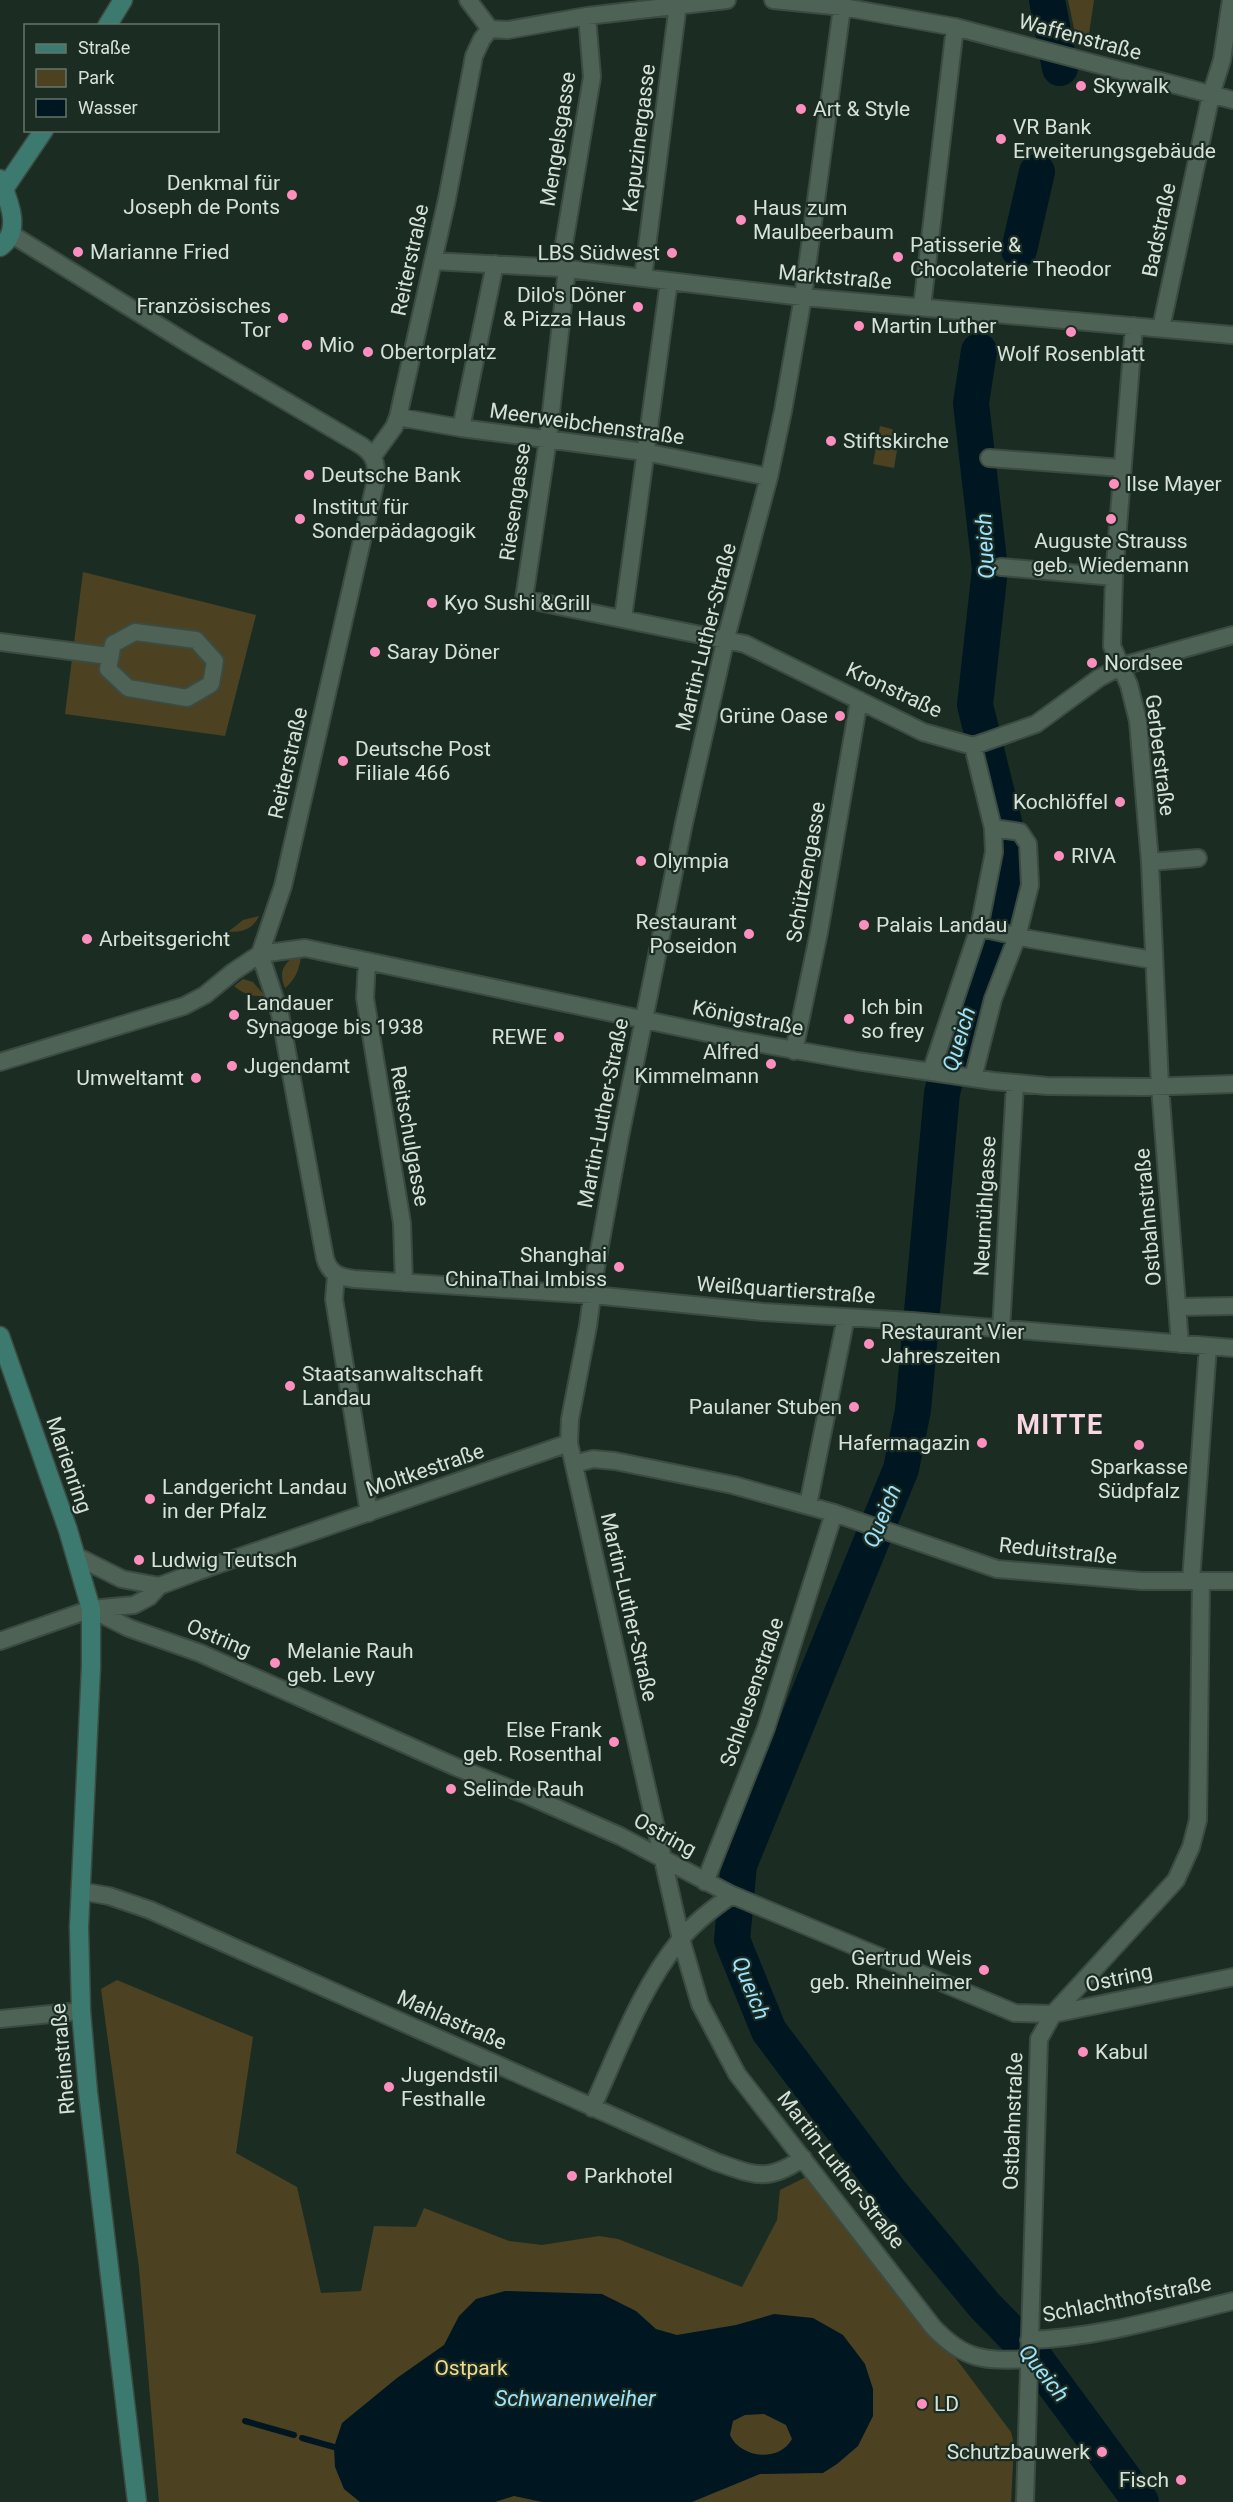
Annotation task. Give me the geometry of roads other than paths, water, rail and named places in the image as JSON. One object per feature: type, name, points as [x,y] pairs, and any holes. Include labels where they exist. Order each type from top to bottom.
[{"type":"main road","points":[[108,24],[123,0]]},
{"type":"main road","points":[[6,240],[13,223],[2,184],[42,132]]},
{"type":"main road","name":"Marienring","points":[[0,1336],[76,1556],[91,1609]]},
{"type":"main road","name":"Rheinstraße","points":[[91,1609],[92,1667],[80,1891],[81,2011],[88,2092],[137,2502]]},
{"type":"street","points":[[468,0],[490,29],[508,30],[587,16],[727,0]]},
{"type":"street","name":"Waffenstraße","points":[[772,0],[843,4],[955,27],[1233,100]]},
{"type":"street","name":"Badstraße","points":[[1161,328],[1211,95],[1221,60],[1231,0]]},
{"type":"street","name":"Kapuzinergasse","points":[[643,278],[678,4]]},
{"type":"street","name":"Martin-Luther-Straße","points":[[843,4],[802,297],[783,411],[769,477],[726,638],[684,823],[618,1147],[570,1419],[569,1443],[681,1939],[700,2004],[720,2044],[738,2074],[933,2327],[948,2343],[967,2354],[984,2358],[1029,2359]]},
{"type":"street","name":"Mengelsgasse","points":[[563,269],[592,78],[587,16]]},
{"type":"street","points":[[922,307],[947,75],[955,27]]},
{"type":"street","name":"Reiterstraße","points":[[260,954],[283,886],[370,506],[377,469],[374,456],[394,427],[398,417],[433,261],[474,56],[490,29]]},
{"type":"street","points":[[6,240],[192,346],[362,446],[374,456]]},
{"type":"street","name":"Marktstraße","points":[[433,261],[563,269],[802,297],[1233,335]]},
{"type":"street","points":[[461,428],[495,264]]},
{"type":"street","name":"Riesengasse","points":[[524,599],[548,439],[563,269]]},
{"type":"street","points":[[623,618],[669,281]]},
{"type":"street","name":"Gerberstraße","points":[[1134,326],[1114,577],[1112,646],[1122,666],[1138,721],[1150,862],[1160,1086]]},
{"type":"street","name":"Meerweibchenstraße","points":[[398,417],[461,428],[645,452],[769,477]]},
{"type":"street","points":[[989,458],[1122,468]]},
{"type":"street","points":[[1001,567],[1114,577]]},
{"type":"street","name":"Kronstraße","points":[[524,599],[726,638],[784,661],[922,732],[982,743]]},
{"type":"street","points":[[135,632],[196,640],[215,661],[211,684],[187,698],[128,688],[108,669],[109,656],[113,644],[135,632]]},
{"type":"street","points":[[931,1072],[979,928],[994,852],[997,828],[982,743],[1036,724],[1099,678],[1122,666],[1233,635]]},
{"type":"street","points":[[0,642],[109,656]]},
{"type":"street","name":"Schützengasse","points":[[794,1051],[821,920],[859,700]]},
{"type":"street","points":[[969,1078],[993,999],[1017,937],[1030,885],[1028,844],[1020,832],[997,828]]},
{"type":"street","points":[[1150,862],[1198,858]]},
{"type":"street","points":[[992,931],[1153,960]]},
{"type":"street","name":"Königstraße","points":[[260,954],[305,948],[794,1051],[969,1078],[1015,1084],[1079,1087],[1233,1084]]},
{"type":"street","points":[[0,1062],[183,1006],[205,995],[260,954],[280,1014],[324,1258],[329,1269],[336,1276],[334,1299],[369,1513]]},
{"type":"street","name":"Reitschulgasse","points":[[367,961],[365,999],[402,1223],[404,1283]]},
{"type":"street","name":"Neumühlgasse","points":[[1001,1330],[1015,1084]]},
{"type":"street","name":"Ostbahnstraße","points":[[1160,1086],[1180,1344]]},
{"type":"street","name":"Weißquartierstraße","points":[[336,1276],[354,1280],[592,1295],[728,1309],[911,1321],[1233,1348]]},
{"type":"street","points":[[1178,1308],[1233,1306]]},
{"type":"street","points":[[808,1505],[846,1317]]},
{"type":"street","name":"Ostbahnstraße","points":[[1025,2502],[1039,2039],[1053,2014],[1167,1892],[1183,1868],[1196,1834],[1198,1800],[1196,1581],[1208,1346]]},
{"type":"street","name":"Moltkestraße","points":[[76,1556],[122,1579],[159,1586],[569,1443]]},
{"type":"street","points":[[574,1464],[593,1459],[615,1461],[733,1485],[834,1513]]},
{"type":"street","name":"Reduitstraße","points":[[834,1513],[997,1569],[1125,1580],[1233,1581]]},
{"type":"street","name":"Schleusenstraße","points":[[718,1889],[834,1513]]},
{"type":"street","name":"Moltkestraße","points":[[0,1641],[91,1609],[134,1605],[150,1597],[159,1586]]},
{"type":"street","name":"Ostring","points":[[91,1609],[129,1628],[200,1653],[456,1767],[620,1836],[718,1889],[1015,2013],[1053,2014],[1233,1977]]},
{"type":"street","points":[[592,2108],[651,1982],[681,1939],[716,1906],[718,1889]]},
{"type":"street","name":"Mahlastraße","points":[[80,1891],[110,1896],[150,1910],[700,2156],[756,2174],[776,2174],[803,2158]]},
{"type":"street","points":[[0,2019],[81,2011]]},
{"type":"street","name":"Schlachthofstraße","points":[[1029,2340],[1099,2331],[1233,2301]]},
{"type":"water","name":"Schwanenweiher","points":[[505,2291],[602,2294],[636,2311],[656,2329],[677,2335],[736,2325],[774,2314],[813,2318],[843,2335],[865,2364],[873,2389],[873,2416],[858,2446],[823,2473],[760,2474],[692,2502],[542,2502],[514,2496],[495,2502],[360,2502],[344,2489],[335,2467],[334,2447],[342,2423],[397,2378],[444,2345],[459,2316],[476,2299]],"holes":[[[764,2414],[786,2425],[792,2439],[786,2447],[769,2454],[760,2455],[742,2449],[730,2435],[733,2421],[745,2415]]]},
{"type":"waterway","name":"Queich","points":[[1047,0],[1060,68]]},
{"type":"waterway","name":"Queich","points":[[1019,250],[1037,172]]},
{"type":"waterway","name":"Queich","points":[[979,351],[971,403],[990,569],[975,705],[1006,830],[1005,887],[998,917],[956,1036],[942,1093],[913,1410],[901,1469],[739,1865],[732,1940],[769,2031],[890,2192],[985,2306],[1032,2354],[1141,2502]]},
{"type":"waterway","points":[[245,2421],[294,2435]]},
{"type":"waterway","points":[[302,2438],[334,2447]]},
{"type":"place","name":"Skywalk","points":[[1081,86]]},
{"type":"place","name":"Art & Style","points":[[801,109]]},
{"type":"place","name":"VR Bank Erweiterungsgebäude","points":[[1001,139]]},
{"type":"place","name":"Denkmal für Joseph de Ponts","points":[[292,195]]},
{"type":"place","name":"Haus zum Maulbeerbaum","points":[[741,220]]},
{"type":"place","name":"Marianne Fried","points":[[78,252]]},
{"type":"place","name":"LBS Südwest","points":[[672,253]]},
{"type":"place","name":"Patisserie & Chocolaterie Theodor","points":[[898,257]]},
{"type":"place","name":"Dilo's Döner & Pizza Haus","points":[[638,307]]},
{"type":"place","name":"Französisches Tor","points":[[283,318]]},
{"type":"place","name":"Martin Luther","points":[[859,326]]},
{"type":"place","name":"Wolf Rosenblatt","points":[[1071,332]]},
{"type":"place","name":"Mio","points":[[307,345]]},
{"type":"place","name":"Obertorplatz","points":[[368,352]]},
{"type":"place","name":"Stiftskirche","points":[[831,441]]},
{"type":"place","name":"Deutsche Bank","points":[[309,475]]},
{"type":"place","name":"Ilse Mayer","points":[[1114,484]]},
{"type":"place","name":"Institut für Sonderpädagogik","points":[[300,519]]},
{"type":"place","name":"Auguste Strauss geb. Wiedemann","points":[[1111,519]]},
{"type":"place","name":"Kyo Sushi &Grill","points":[[432,603]]},
{"type":"place","name":"Saray Döner","points":[[375,652]]},
{"type":"place","name":"Nordsee","points":[[1092,663]]},
{"type":"place","name":"Grüne Oase","points":[[840,716]]},
{"type":"place","name":"Deutsche Post Filiale 466","points":[[343,761]]},
{"type":"place","name":"Kochlöffel","points":[[1120,802]]},
{"type":"place","name":"RIVA","points":[[1059,856]]},
{"type":"place","name":"Olympia","points":[[641,861]]},
{"type":"place","name":"Palais Landau","points":[[864,925]]},
{"type":"place","name":"Restaurant Poseidon","points":[[749,934]]},
{"type":"place","name":"Arbeitsgericht","points":[[87,939]]},
{"type":"place","name":"Landauer Synagoge bis 1938","points":[[234,1015]]},
{"type":"place","name":"Ich bin so frey","points":[[849,1019]]},
{"type":"place","name":"REWE","points":[[559,1037]]},
{"type":"place","name":"Alfred Kimmelmann","points":[[771,1064]]},
{"type":"place","name":"Jugendamt","points":[[232,1066]]},
{"type":"place","name":"Umweltamt","points":[[196,1078]]},
{"type":"place","name":"Shanghai ChinaThai Imbiss","points":[[619,1267]]},
{"type":"place","name":"Restaurant Vier Jahreszeiten","points":[[869,1344]]},
{"type":"place","name":"Staatsanwaltschaft Landau","points":[[290,1386]]},
{"type":"place","name":"Paulaner Stuben","points":[[854,1407]]},
{"type":"place","name":"Hafermagazin","points":[[982,1443]]},
{"type":"place","name":"Sparkasse Südpfalz","points":[[1139,1445]]},
{"type":"place","name":"Landgericht Landau in der Pfalz","points":[[150,1499]]},
{"type":"place","name":"Ludwig Teutsch","points":[[139,1560]]},
{"type":"place","name":"Melanie Rauh geb. Levy","points":[[275,1663]]},
{"type":"place","name":"Else Frank geb. Rosenthal","points":[[614,1742]]},
{"type":"place","name":"Selinde Rauh","points":[[451,1789]]},
{"type":"place","name":"Gertrud Weis geb. Rheinheimer","points":[[984,1970]]},
{"type":"place","name":"Kabul","points":[[1083,2052]]},
{"type":"place","name":"Jugendstil Festhalle","points":[[389,2087]]},
{"type":"place","name":"Parkhotel","points":[[572,2176]]},
{"type":"place","name":"LD","points":[[922,2404]]},
{"type":"place","name":"Schutzbauwerk","points":[[1102,2452]]},
{"type":"place","name":"Fisch","points":[[1181,2480]]},
{"type":"district","name":"MITTE","points":[[1060,1425]]},
{"type":"park label","name":"Ostpark","points":[[471,2368]]}]
